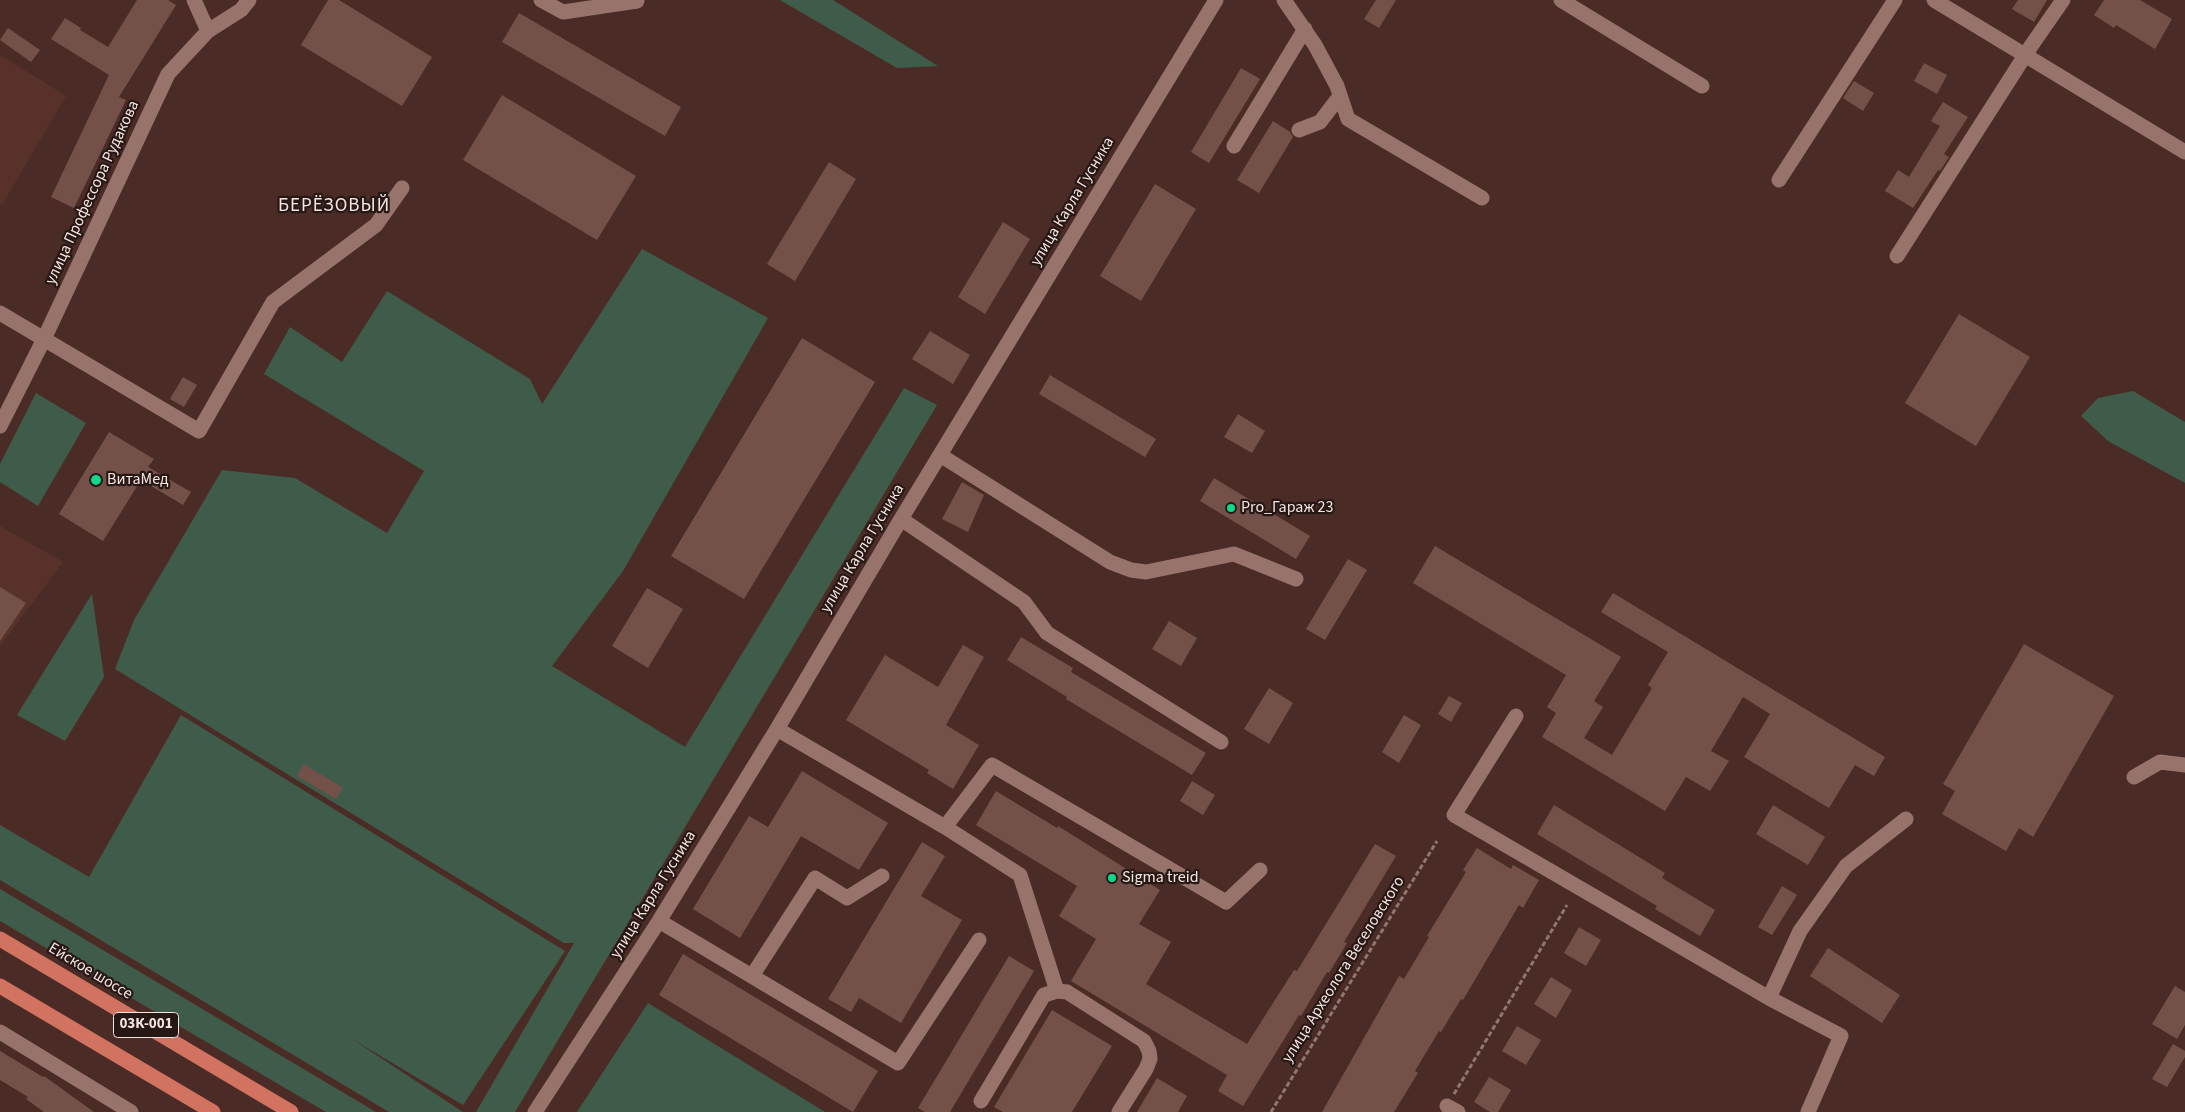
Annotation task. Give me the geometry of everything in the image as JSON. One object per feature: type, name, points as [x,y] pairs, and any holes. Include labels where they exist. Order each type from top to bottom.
[{"type":"main road","name":"Ейское шоссе","points":[[0,939],[292,1112]]},
{"type":"main road","name":"03К-001","points":[[0,986],[213,1112]]},
{"type":"street","points":[[194,0],[208,31]]},
{"type":"street","name":"улица Профессора Рудакова","points":[[0,426],[44,339],[168,74],[208,31],[241,10],[249,0]]},
{"type":"street","points":[[541,0],[563,12],[637,1]]},
{"type":"street","name":"улица Карла Гусника","points":[[535,1112],[659,921],[777,729],[901,519],[1216,0]]},
{"type":"street","points":[[1284,0],[1316,44],[1340,96],[1348,119],[1482,198]]},
{"type":"street","points":[[1562,0],[1702,86]]},
{"type":"street","points":[[1779,180],[1895,0]]},
{"type":"street","points":[[1934,0],[2185,152]]},
{"type":"street","points":[[1897,256],[2025,55],[2063,0]]},
{"type":"street","points":[[1234,146],[1305,29]]},
{"type":"street","points":[[1299,130],[1320,122],[1340,96]]},
{"type":"street","points":[[0,313],[200,431],[273,302],[376,226],[402,188]]},
{"type":"street","points":[[940,455],[1110,562],[1131,570],[1146,572],[1234,554],[1296,580]]},
{"type":"street","points":[[901,519],[1024,602],[1047,633],[1221,742]]},
{"type":"street","points":[[1516,716],[1454,815],[1769,998],[1840,1036],[1808,1112]]},
{"type":"street","points":[[777,729],[945,827],[1020,875],[1057,991]]},
{"type":"street","points":[[2134,777],[2160,762],[2185,765]]},
{"type":"street","points":[[945,827],[992,765],[1226,902],[1260,870]]},
{"type":"street","points":[[1769,998],[1800,930],[1846,866],[1906,819]]},
{"type":"street","points":[[752,976],[815,878],[847,898],[882,876]]},
{"type":"street","points":[[659,921],[898,1063],[979,940]]},
{"type":"street","points":[[981,1101],[1044,995],[1057,991],[1067,992],[1144,1041],[1149,1051],[1150,1059],[1146,1069],[1119,1112]]},
{"type":"street","points":[[0,1032],[131,1112]]},
{"type":"path","name":"улица Археолога Веселовского","points":[[1271,1112],[1437,841]]},
{"type":"path","points":[[1452,1109],[1567,905]]},
{"type":"shaded area","points":[[0,55],[66,96],[2,205],[0,204]]},
{"type":"shaded area","points":[[0,526],[63,562],[0,646]]},
{"type":"green space","points":[[780,0],[833,0],[938,66],[897,68]]},
{"type":"green space","points":[[642,249],[768,318],[623,571],[552,666],[685,747],[904,388],[937,405],[515,1112],[476,1112],[574,943],[564,943],[115,669],[134,620],[222,470],[295,478],[387,533],[424,471],[264,374],[290,327],[342,362],[387,291],[530,379],[542,404]]},
{"type":"green space","points":[[2133,391],[2185,422],[2185,483],[2108,441],[2081,416],[2098,398]]},
{"type":"green space","points":[[36,393],[86,423],[38,506],[0,482],[0,464]]},
{"type":"green space","points":[[92,594],[104,677],[65,741],[17,715]]},
{"type":"green space","points":[[181,715],[565,951],[463,1105],[352,1039],[463,1112],[389,1112],[0,880],[0,825],[89,877]]},
{"type":"green space","points":[[0,889],[376,1112],[326,1112],[0,921]]},
{"type":"green space","points":[[648,1003],[825,1112],[577,1112]]},
{"type":"building","points":[[137,0],[168,0],[176,5],[119,97],[126,100],[74,208],[51,197],[109,75],[51,39],[65,18],[81,28],[80,30],[108,47]]},
{"type":"building","points":[[328,0],[339,0],[432,57],[402,106],[301,45]]},
{"type":"building","points":[[1376,0],[1396,0],[1379,28],[1364,19]]},
{"type":"building","points":[[2018,0],[2047,0],[2034,22],[2012,9]]},
{"type":"building","points":[[2104,0],[2140,0],[2172,19],[2155,49],[2116,25],[2114,28],[2094,15]]},
{"type":"building","points":[[519,13],[681,107],[665,136],[502,42]]},
{"type":"building","points":[[8,28],[40,50],[31,62],[0,40]]},
{"type":"building","points":[[1924,63],[1947,75],[1937,94],[1914,81]]},
{"type":"building","points":[[1241,68],[1260,79],[1209,163],[1191,152]]},
{"type":"building","points":[[1854,81],[1874,93],[1863,111],[1843,98]]},
{"type":"building","points":[[502,95],[636,176],[597,240],[463,160]]},
{"type":"building","points":[[1943,102],[1968,117],[1944,154],[1949,157],[1913,208],[1885,191],[1898,170],[1909,177],[1940,126],[1931,121]]},
{"type":"building","points":[[1273,121],[1290,132],[1293,137],[1259,193],[1237,180]]},
{"type":"building","points":[[829,162],[856,179],[795,281],[767,264]]},
{"type":"building","points":[[1155,184],[1196,209],[1141,301],[1100,276]]},
{"type":"building","points":[[1003,222],[1030,239],[985,314],[958,297]]},
{"type":"building","points":[[1959,314],[2030,357],[1976,446],[1905,403]]},
{"type":"building","points":[[930,331],[970,355],[953,384],[912,359]]},
{"type":"building","points":[[802,338],[875,382],[744,599],[671,556]]},
{"type":"building","points":[[1050,375],[1156,439],[1145,457],[1039,394]]},
{"type":"building","points":[[183,377],[197,385],[184,407],[170,399]]},
{"type":"building","points":[[1238,414],[1265,431],[1252,453],[1224,437]]},
{"type":"building","points":[[109,432],[154,459],[148,467],[191,492],[183,505],[141,480],[103,541],[59,514]]},
{"type":"building","points":[[1214,478],[1310,536],[1296,559],[1200,501]]},
{"type":"building","points":[[962,482],[984,495],[968,532],[942,519]]},
{"type":"building","points":[[1435,546],[1621,657],[1594,701],[1603,707],[1584,738],[1612,755],[1652,688],[1648,685],[1668,652],[1601,612],[1613,593],[1885,757],[1874,776],[1855,765],[1829,808],[1744,757],[1770,714],[1743,697],[1711,751],[1729,761],[1710,791],[1686,777],[1665,811],[1542,737],[1556,713],[1547,707],[1566,675],[1413,583]]},
{"type":"building","points":[[1348,559],[1367,570],[1325,640],[1306,629]]},
{"type":"building","points":[[0,587],[26,603],[0,641]]},
{"type":"building","points":[[647,588],[683,609],[648,668],[612,646]]},
{"type":"building","points":[[1169,621],[1197,638],[1181,666],[1152,649]]},
{"type":"building","points":[[1021,637],[1073,668],[1071,672],[1206,753],[1192,775],[1066,699],[1067,697],[1007,660]]},
{"type":"building","points":[[2024,644],[2114,696],[2033,837],[2019,828],[2006,851],[1942,814],[1955,791],[1943,784]]},
{"type":"building","points":[[963,645],[984,657],[946,725],[979,745],[953,789],[927,773],[929,770],[846,720],[885,655],[938,687]]},
{"type":"building","points":[[1269,688],[1293,703],[1269,744],[1244,729]]},
{"type":"building","points":[[1449,696],[1462,703],[1451,722],[1438,714]]},
{"type":"building","points":[[1404,715],[1421,725],[1399,763],[1382,752]]},
{"type":"building","points":[[304,764],[343,788],[336,799],[297,776]]},
{"type":"building","points":[[802,771],[888,823],[859,870],[801,836],[740,938],[693,909],[749,816],[768,827]]},
{"type":"building","points":[[1192,781],[1215,795],[1203,815],[1180,801]]},
{"type":"building","points":[[996,791],[1057,828],[1058,826],[1160,890],[1139,924],[1171,942],[1146,984],[1247,1044],[1294,970],[1297,971],[1375,844],[1396,856],[1344,942],[1347,943],[1329,973],[1327,972],[1301,1016],[1299,1015],[1243,1106],[1218,1091],[1227,1075],[1071,981],[1096,939],[1059,916],[1077,886],[976,825]]},
{"type":"building","points":[[1554,805],[1665,873],[1662,878],[1715,910],[1700,936],[1655,909],[1657,906],[1537,834]]},
{"type":"building","points":[[1773,805],[1825,837],[1808,865],[1756,834]]},
{"type":"building","points":[[922,842],[945,856],[921,896],[962,920],[901,1023],[859,998],[851,1012],[828,999]]},
{"type":"building","points":[[1477,848],[1511,869],[1513,865],[1539,880],[1523,908],[1519,905],[1463,1000],[1461,999],[1441,1032],[1439,1031],[1415,1071],[1418,1073],[1394,1112],[1322,1112],[1399,976],[1404,979],[1429,937],[1427,936],[1466,872],[1463,870]]},
{"type":"building","points":[[1782,886],[1797,895],[1772,935],[1758,927]]},
{"type":"building","points":[[1579,927],[1601,940],[1586,966],[1564,953]]},
{"type":"building","points":[[1828,948],[1900,995],[1882,1023],[1810,976]]},
{"type":"building","points":[[683,954],[878,1071],[853,1112],[659,995]]},
{"type":"building","points":[[1009,956],[1034,971],[950,1112],[925,1112],[918,1108]]},
{"type":"building","points":[[1551,977],[1572,990],[1556,1018],[1534,1004]]},
{"type":"building","points":[[2175,986],[2185,992],[2185,1025],[2177,1039],[2152,1024]]},
{"type":"building","points":[[1052,1010],[1112,1046],[1072,1112],[1003,1112],[994,1107]]},
{"type":"building","points":[[1517,1026],[1541,1040],[1526,1065],[1502,1051]]},
{"type":"building","points":[[2173,1044],[2185,1051],[2185,1057],[2167,1087],[2152,1079]]},
{"type":"building","points":[[0,1051],[44,1076],[94,1112],[44,1112],[26,1099],[28,1097],[0,1080]]},
{"type":"building","points":[[1489,1077],[1511,1090],[1498,1112],[1490,1112],[1474,1102]]},
{"type":"building","points":[[1157,1078],[1187,1096],[1178,1112],[1137,1112]]},
{"type":"place","name":"ВитаMед","points":[[96,480]]},
{"type":"place","name":"Pro_Гараж 23","points":[[1231,508]]},
{"type":"place","name":"Sigma treid","points":[[1112,878]]},
{"type":"district","name":"БЕРЁЗОВЫЙ","points":[[334,207]]}]
